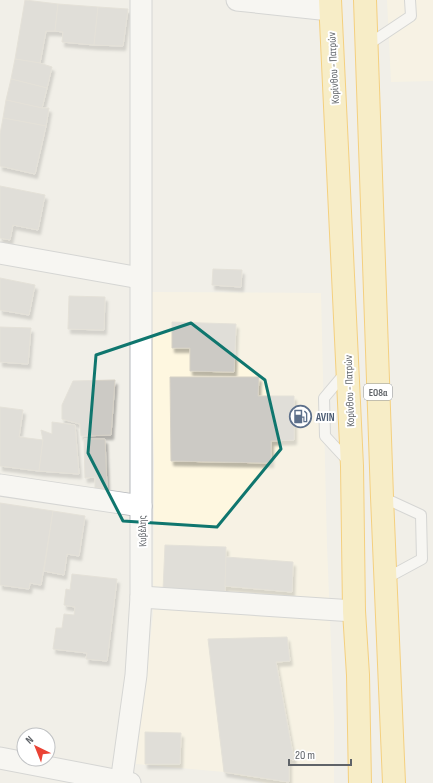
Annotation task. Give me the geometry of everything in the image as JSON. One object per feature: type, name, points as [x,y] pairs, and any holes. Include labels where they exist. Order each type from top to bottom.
[{"type":"highway","name":"ΕΟ8α","points":[[365,0],[385,579],[394,783]]},
{"type":"highway","name":"Κορίνθου - Πατρών","points":[[330,5],[352,466],[354,611],[358,675],[360,783]]},
{"type":"street","name":"Κυβέλης","points":[[124,782],[136,675],[141,598],[141,0]]},
{"type":"street","points":[[237,0],[330,5]]},
{"type":"street","points":[[0,253],[140,278]]},
{"type":"street","points":[[0,485],[141,506]]},
{"type":"street","points":[[141,598],[354,611]]},
{"type":"street","points":[[0,758],[124,782]]},
{"type":"lane","points":[[366,46],[411,16],[410,0]]},
{"type":"lane","points":[[382,497],[421,515],[422,558],[385,579]]},
{"type":"highlighted area","points":[[191,323],[265,380],[281,449],[217,527],[123,521],[88,453],[96,355]]},
{"type":"shaded area","points":[[387,0],[433,0],[433,81],[391,82]]},
{"type":"shaded area","points":[[149,292],[321,293],[327,545],[334,719],[334,783],[265,783],[224,772],[136,764],[153,615],[154,463]]},
{"type":"building","points":[[25,0],[58,4],[55,31],[46,31],[40,63],[15,59]]},
{"type":"building","points":[[58,4],[98,7],[94,45],[62,42],[63,32],[55,31]]},
{"type":"building","points":[[98,7],[128,9],[123,46],[94,45]]},
{"type":"building","points":[[15,59],[40,63],[52,67],[47,88],[11,79]]},
{"type":"building","points":[[11,79],[47,88],[42,108],[6,100]]},
{"type":"building","points":[[6,100],[42,108],[49,108],[46,126],[3,118]]},
{"type":"building","points":[[3,118],[46,126],[35,174],[0,166],[0,134]]},
{"type":"building","points":[[0,186],[45,195],[38,230],[13,225],[10,240],[0,238]]},
{"type":"building","points":[[213,269],[242,270],[241,287],[212,285]]},
{"type":"building","points":[[0,278],[35,285],[29,315],[0,310]]},
{"type":"building","points":[[69,296],[105,297],[104,330],[68,329]]},
{"type":"building","points":[[172,322],[236,324],[234,372],[190,371],[190,348],[172,348]]},
{"type":"building","points":[[0,327],[31,328],[28,364],[0,362]]},
{"type":"building","points":[[170,377],[259,377],[258,396],[294,396],[294,440],[271,441],[271,463],[171,461]]},
{"type":"building","points":[[115,380],[111,435],[81,436],[80,424],[62,419],[62,405],[73,381]]},
{"type":"building","points":[[0,407],[23,410],[19,437],[43,440],[39,471],[0,466]]},
{"type":"building","points":[[52,422],[75,425],[79,474],[39,471],[43,440],[41,430],[52,434]]},
{"type":"building","points":[[84,439],[105,439],[107,488],[95,488],[95,477],[85,478]]},
{"type":"building","points":[[0,503],[53,511],[41,585],[30,583],[29,589],[0,585]]},
{"type":"building","points":[[53,511],[85,516],[79,556],[67,554],[64,575],[44,571]]},
{"type":"building","points":[[165,545],[226,547],[225,594],[163,590]]},
{"type":"building","points":[[226,557],[293,562],[292,592],[225,586]]},
{"type":"building","points":[[72,574],[117,579],[107,661],[86,659],[87,653],[53,649],[56,628],[62,628],[64,614],[74,615],[75,607],[64,605],[66,589],[70,590]]},
{"type":"building","points":[[287,637],[290,661],[276,662],[294,760],[289,759],[289,782],[224,772],[208,639]]},
{"type":"building","points":[[145,732],[181,733],[180,764],[145,764]]},
{"type":"place","name":"AVIN","points":[[301,417]]}]
